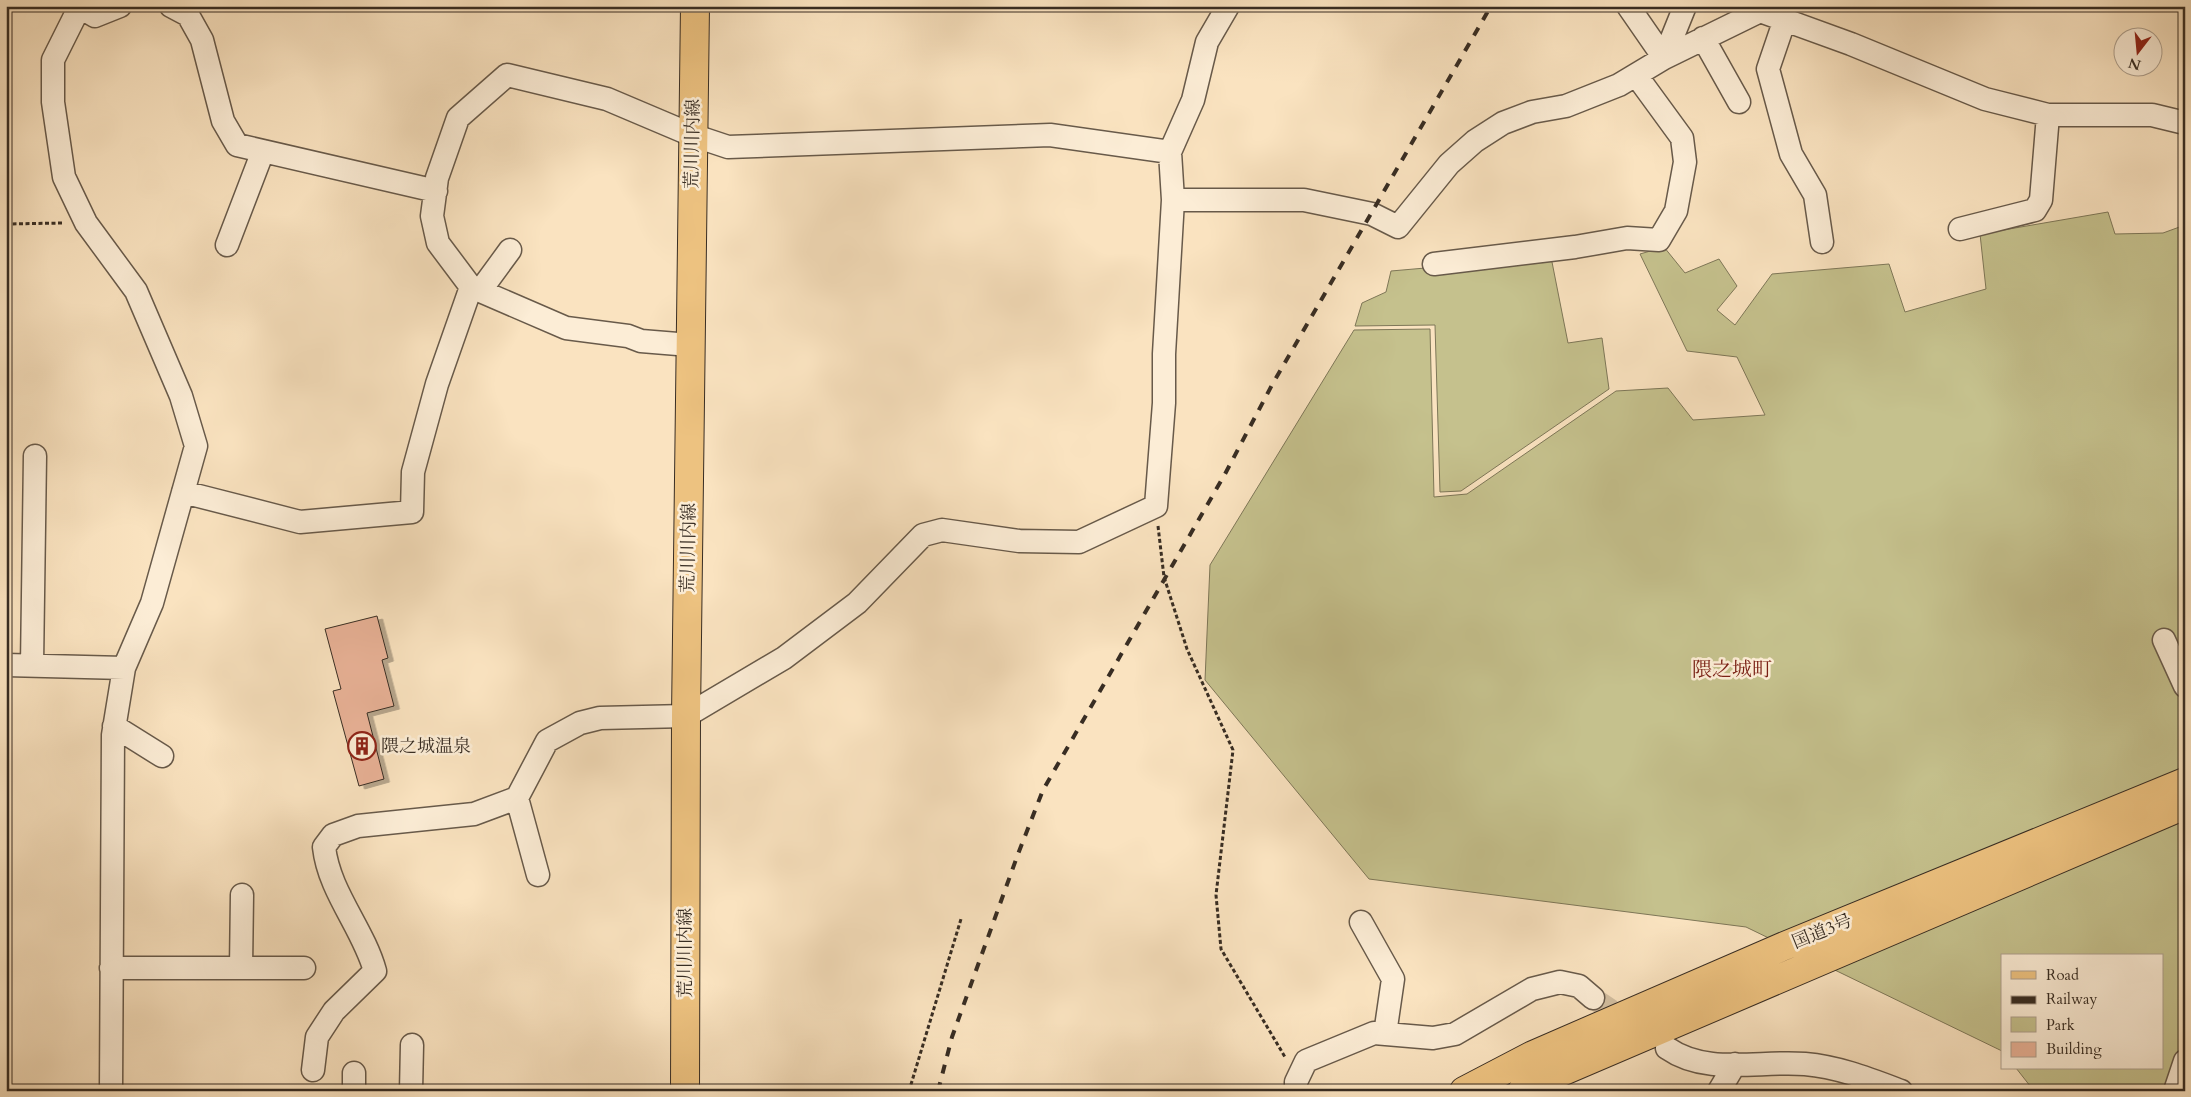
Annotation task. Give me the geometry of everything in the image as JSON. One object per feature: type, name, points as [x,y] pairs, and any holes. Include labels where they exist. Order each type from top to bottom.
[{"type":"main road","name":"荒川川内線","points":[[685,1091],[686,716],[695,6]]},
{"type":"main road","name":"国道3号","points":[[1538,1079],[1782,947],[2185,782]]},
{"type":"main road","name":"国道3号","points":[[1464,1091],[1538,1079],[2185,805]]},
{"type":"street","points":[[111,1091],[114,726],[124,668],[152,603],[196,446],[181,396],[136,291],[86,223],[64,177],[53,102],[53,60],[80,7],[96,16],[120,6]]},
{"type":"street","points":[[171,6],[188,15],[202,40],[223,122],[237,145],[436,191]]},
{"type":"street","points":[[538,875],[518,798],[547,741],[580,723],[600,718],[686,716],[784,658],[857,603],[923,535],[942,530],[1019,541],[1078,542],[1156,506],[1164,402],[1164,354],[1173,200],[1170,152],[1193,100],[1207,42],[1228,6]]},
{"type":"street","points":[[1628,6],[1664,58]]},
{"type":"street","points":[[1664,58],[1685,6]]},
{"type":"street","points":[[1173,200],[1304,200],[1372,214],[1398,228],[1449,164],[1475,141],[1503,123],[1532,112],[1566,106],[1619,85],[1664,58],[1760,11],[1985,99],[2048,115],[2152,115],[2185,123]]},
{"type":"street","points":[[1785,20],[1768,69],[1791,154],[1815,195],[1822,242]]},
{"type":"street","points":[[1703,38],[1739,102]]},
{"type":"street","points":[[690,345],[640,341],[628,336],[566,328],[475,289],[438,244],[432,216],[437,178],[458,118],[507,74],[607,99],[692,136],[728,146],[1050,135],[1170,152]]},
{"type":"street","points":[[1434,264],[1566,248],[1627,238],[1659,240],[1676,211],[1684,162],[1682,138],[1636,75]]},
{"type":"street","points":[[1960,229],[2035,210],[2041,200],[2048,115]]},
{"type":"street","points":[[226,245],[263,151]]},
{"type":"street","points":[[183,492],[300,522],[412,512],[413,472],[437,384],[475,289],[510,250]]},
{"type":"street","points":[[32,666],[35,456]]},
{"type":"street","points":[[2164,640],[2185,686]]},
{"type":"street","points":[[6,665],[124,668]]},
{"type":"street","points":[[114,726],[162,756]]},
{"type":"street","points":[[313,1070],[317,1037],[334,1012],[375,971],[370,953],[336,889],[326,862],[324,847],[333,835],[358,826],[474,814],[518,798]]},
{"type":"street","points":[[241,968],[242,894]]},
{"type":"street","points":[[1361,922],[1393,979],[1385,1034]]},
{"type":"street","points":[[111,968],[304,968]]},
{"type":"street","points":[[1296,1091],[1296,1082],[1301,1068],[1306,1062],[1374,1032],[1433,1038],[1456,1034],[1532,989],[1560,982],[1579,986],[1593,998]]},
{"type":"street","points":[[412,1045],[412,1091]]},
{"type":"street","points":[[1667,1048],[1678,1056],[1700,1063],[1805,1064],[1848,1071],[1901,1091]]},
{"type":"street","points":[[2175,1091],[2185,1061]]},
{"type":"street","points":[[1719,1091],[1735,1064]]},
{"type":"path","points":[[6,224],[86,223]]},
{"type":"path","points":[[1156,506],[1164,577],[1187,649],[1233,750],[1216,895],[1221,950],[1284,1056],[1301,1068]]},
{"type":"path","points":[[909,1091],[961,919]]},
{"type":"green space","points":[[2108,212],[2115,234],[2163,233],[2185,225],[2185,1091],[2034,1091],[2018,1070],[2164,1070],[2164,954],[2001,954],[2001,1051],[1746,927],[1369,879],[1205,680],[1210,565],[1354,330],[1430,329],[1434,497],[1467,494],[1616,391],[1668,388],[1693,420],[1765,415],[1737,357],[1687,351],[1640,254],[1664,247],[1685,273],[1719,259],[1737,286],[1717,310],[1735,325],[1772,274],[1889,264],[1905,312],[1986,289],[1980,234]]},
{"type":"green space","points":[[1551,257],[1568,343],[1602,338],[1609,389],[1461,491],[1440,492],[1435,325],[1355,326],[1362,303],[1386,292],[1391,271]]},
{"type":"building","points":[[377,616],[388,658],[382,660],[394,706],[367,713],[384,779],[359,786],[333,691],[341,689],[325,629]]},
{"type":"tunnel","points":[[1593,998],[1633,1025]]},
{"type":"railway","points":[[938,1091],[952,1037],[1043,790],[1225,474],[1272,385],[1491,6]]},
{"type":"place","name":"隈之城温泉","points":[[362,746]]},
{"type":"district","name":"隈之城町","points":[[1732,669]]}]
